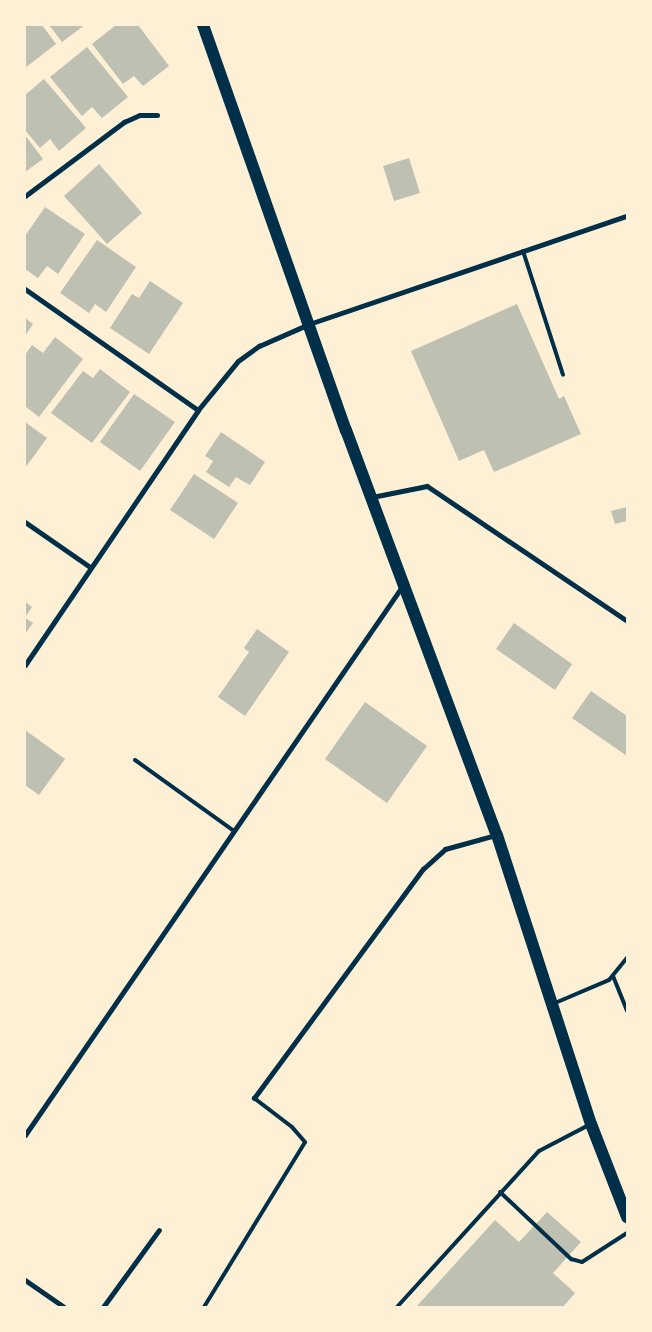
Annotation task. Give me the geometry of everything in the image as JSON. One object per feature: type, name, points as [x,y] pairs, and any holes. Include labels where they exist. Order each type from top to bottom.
[{"type":"main road","points":[[203,25],[309,324],[497,835],[554,1004],[591,1124],[627,1218]]},
{"type":"street","points":[[25,196],[124,122],[140,115],[157,115]]},
{"type":"street","points":[[25,665],[198,410],[238,361],[258,346],[309,324],[627,216]]},
{"type":"street","points":[[25,289],[198,410]]},
{"type":"street","points":[[372,497],[427,486],[627,621]]},
{"type":"street","points":[[25,522],[90,568]]},
{"type":"street","points":[[25,1135],[405,583]]},
{"type":"street","points":[[254,1098],[423,869],[445,848],[497,835]]},
{"type":"street","points":[[103,1307],[159,1230]]},
{"type":"street","points":[[25,1280],[64,1307]]},
{"type":"lane","points":[[523,251],[563,375]]},
{"type":"lane","points":[[135,760],[234,831]]},
{"type":"lane","points":[[554,1004],[613,976],[627,958]]},
{"type":"lane","points":[[613,976],[627,1011]]},
{"type":"lane","points":[[204,1307],[305,1142],[292,1128],[254,1098]]},
{"type":"lane","points":[[397,1307],[539,1151],[591,1124]]},
{"type":"lane","points":[[500,1192],[571,1259],[582,1262],[627,1233]]},
{"type":"building","points":[[25,25],[42,25],[56,44],[25,68]]},
{"type":"building","points":[[49,25],[85,25],[62,42]]},
{"type":"building","points":[[116,25],[138,25],[169,66],[143,86],[134,76],[123,84],[92,44]]},
{"type":"building","points":[[87,47],[128,97],[102,118],[92,107],[82,116],[50,77]]},
{"type":"building","points":[[44,79],[86,128],[59,151],[50,139],[40,148],[25,130],[25,95]]},
{"type":"building","points":[[25,135],[43,159],[25,172]]},
{"type":"building","points":[[409,158],[420,193],[394,201],[383,166]]},
{"type":"building","points":[[99,164],[142,213],[107,244],[64,196]]},
{"type":"building","points":[[45,207],[85,234],[58,274],[47,266],[38,278],[25,269],[25,236]]},
{"type":"building","points":[[97,240],[136,267],[106,312],[95,304],[89,313],[60,293]]},
{"type":"building","points":[[150,281],[183,303],[149,354],[110,328],[132,294],[139,298]]},
{"type":"building","points":[[517,304],[559,399],[564,396],[581,434],[494,472],[484,450],[459,461],[411,351]]},
{"type":"building","points":[[25,318],[33,324],[25,336]]},
{"type":"building","points":[[55,337],[83,359],[39,417],[25,406],[25,355],[32,345],[43,353]]},
{"type":"building","points":[[100,369],[130,392],[92,443],[51,413],[83,371],[93,378]]},
{"type":"building","points":[[134,394],[175,422],[140,471],[100,442]]},
{"type":"building","points":[[25,422],[47,438],[25,468]]},
{"type":"building","points":[[221,432],[265,462],[250,485],[236,477],[229,487],[206,472],[213,461],[205,456]]},
{"type":"building","points":[[194,474],[238,503],[214,539],[170,510]]},
{"type":"building","points":[[627,507],[627,521],[615,524],[611,511]]},
{"type":"building","points":[[25,602],[32,607],[25,617]]},
{"type":"building","points":[[25,618],[33,623],[25,634]]},
{"type":"building","points":[[514,623],[572,664],[555,690],[496,649]]},
{"type":"building","points":[[257,629],[289,652],[245,716],[218,697],[249,652],[244,648]]},
{"type":"building","points":[[591,691],[627,716],[627,756],[572,718]]},
{"type":"building","points":[[365,702],[427,746],[387,803],[325,759]]},
{"type":"building","points":[[25,730],[65,759],[39,795],[25,785]]},
{"type":"building","points":[[547,1212],[581,1242],[553,1273],[575,1293],[563,1307],[416,1307],[495,1220],[519,1242]]}]
